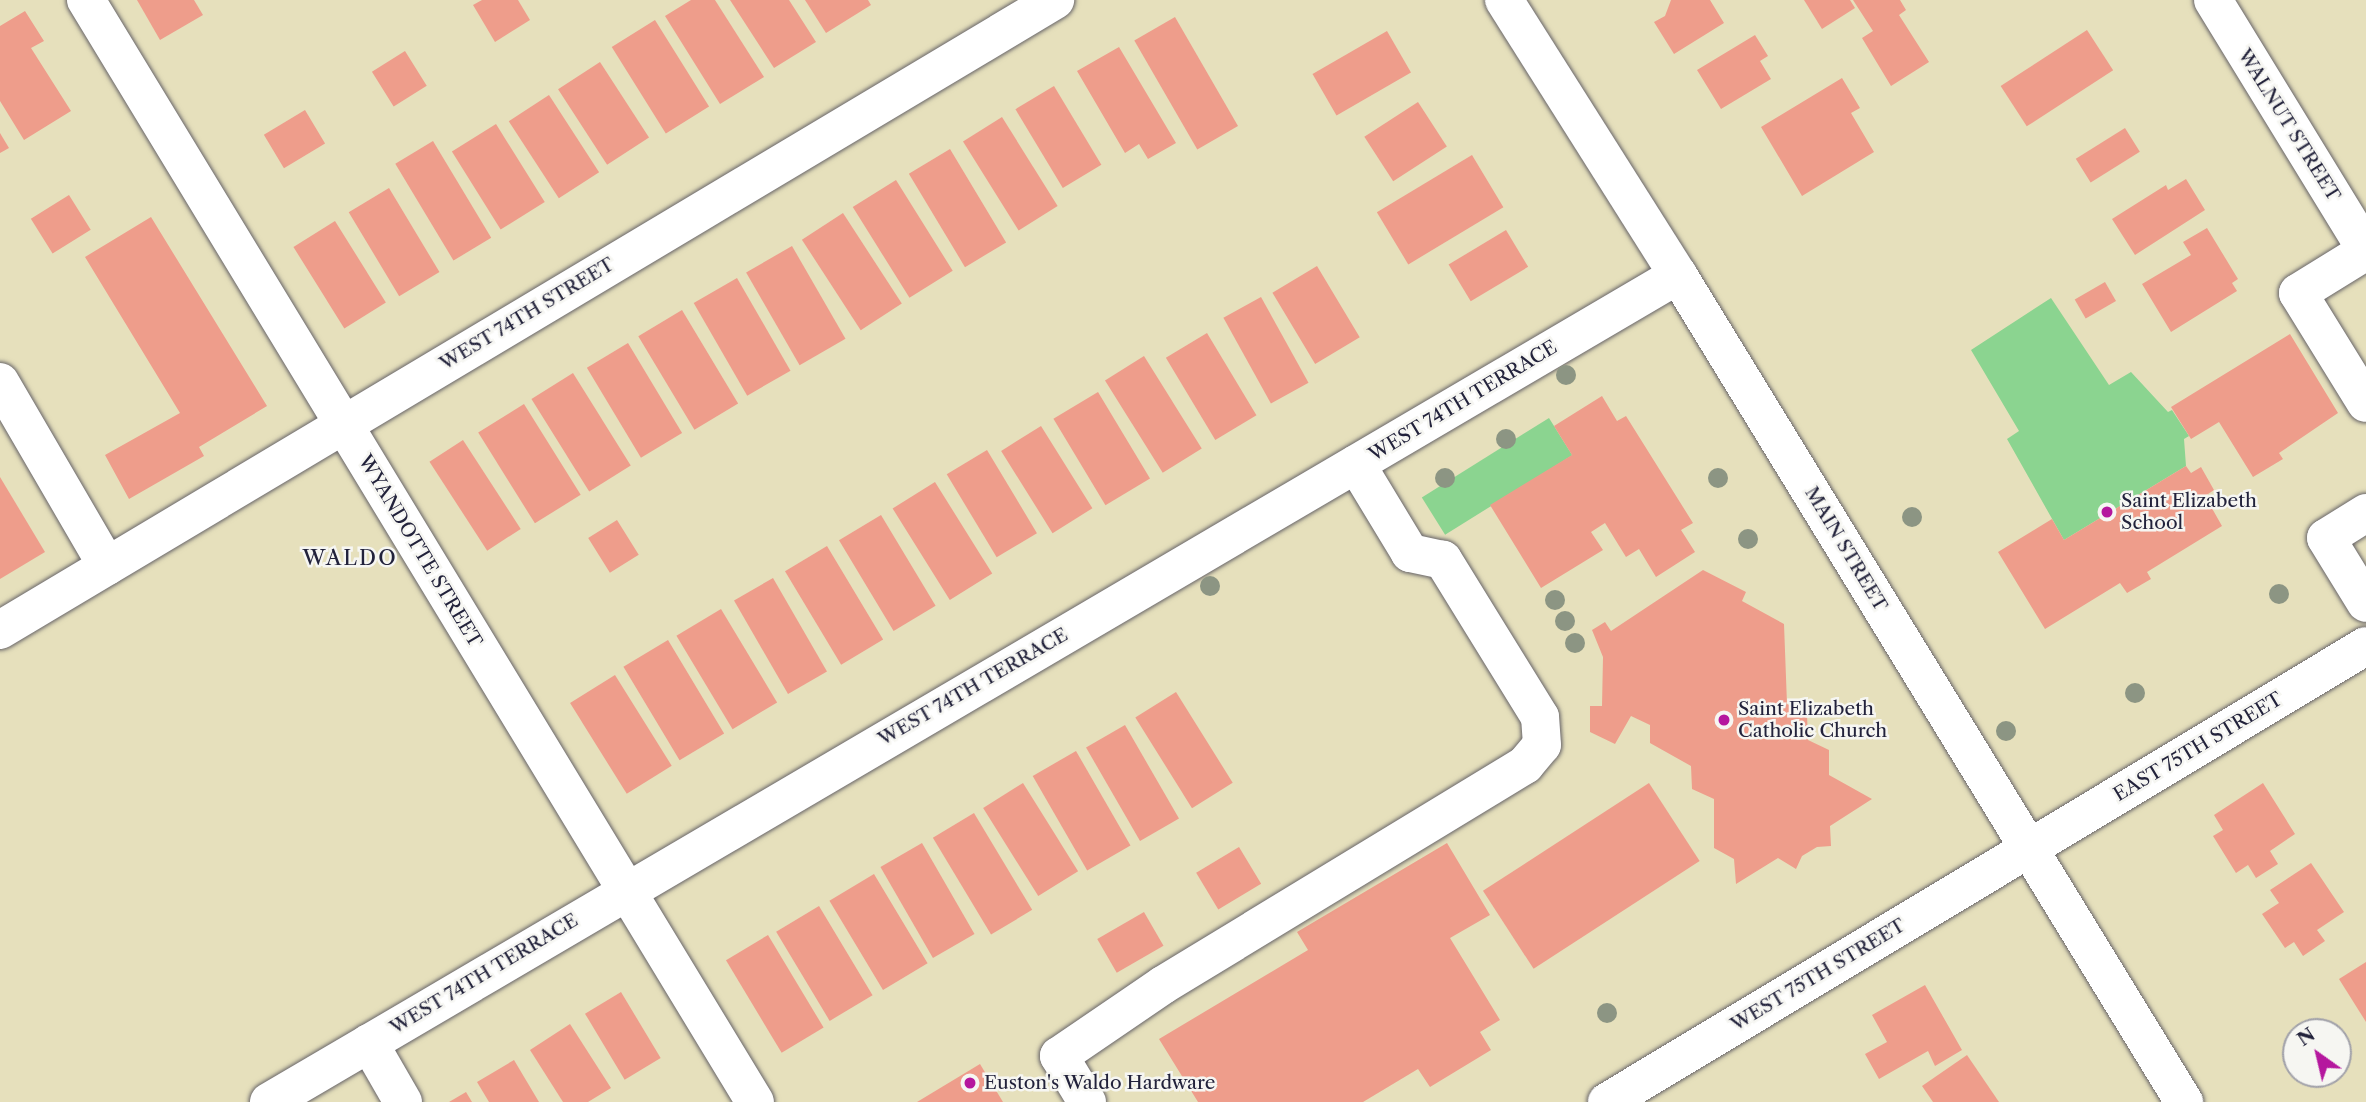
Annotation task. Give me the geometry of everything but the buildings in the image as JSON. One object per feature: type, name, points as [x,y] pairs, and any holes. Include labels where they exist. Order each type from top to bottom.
[{"type":"street","name":"WYANDOTTE STREET","points":[[86,0],[624,891],[755,1102]]},
{"type":"street","name":"WEST 74TH STREET","points":[[0,630],[1055,0]]},
{"type":"street","name":"MAIN STREET","points":[[1504,0],[1678,275],[2184,1102]]},
{"type":"street","name":"WALNUT STREET","points":[[2213,0],[2366,250]]},
{"type":"street","points":[[2366,250],[2298,293],[2366,402]]},
{"type":"street","name":"WEST 74TH TERRACE","points":[[269,1102],[624,891],[1678,275]]},
{"type":"street","points":[[0,383],[107,566]]},
{"type":"street","points":[[1087,1102],[1059,1056],[1163,985],[1525,765],[1542,745],[1540,717],[1443,560],[1410,553],[1356,464]]},
{"type":"street","points":[[2366,513],[2326,538],[2366,603]]},
{"type":"street","name":"EAST 75TH STREET","points":[[2029,849],[2366,646]]},
{"type":"street","name":"WEST 75TH STREET","points":[[1607,1102],[2029,849]]},
{"type":"street","points":[[369,1043],[403,1102]]},
{"type":"green space","points":[[2051,298],[2109,385],[2131,372],[2168,412],[2172,410],[2189,436],[2184,439],[2186,466],[2064,540],[2007,439],[2019,431],[1971,350]]},
{"type":"green space","points":[[1549,418],[1572,455],[1445,535],[1422,497]]},
{"type":"place","name":"Saint Elizabeth School","points":[[2107,512]]},
{"type":"place","name":"Saint Elizabeth Catholic Church","points":[[1724,720]]},
{"type":"place","name":"Euston's Waldo Hardware","points":[[970,1083]]},
{"type":"district","name":"WALDO","points":[[350,558]]}]
